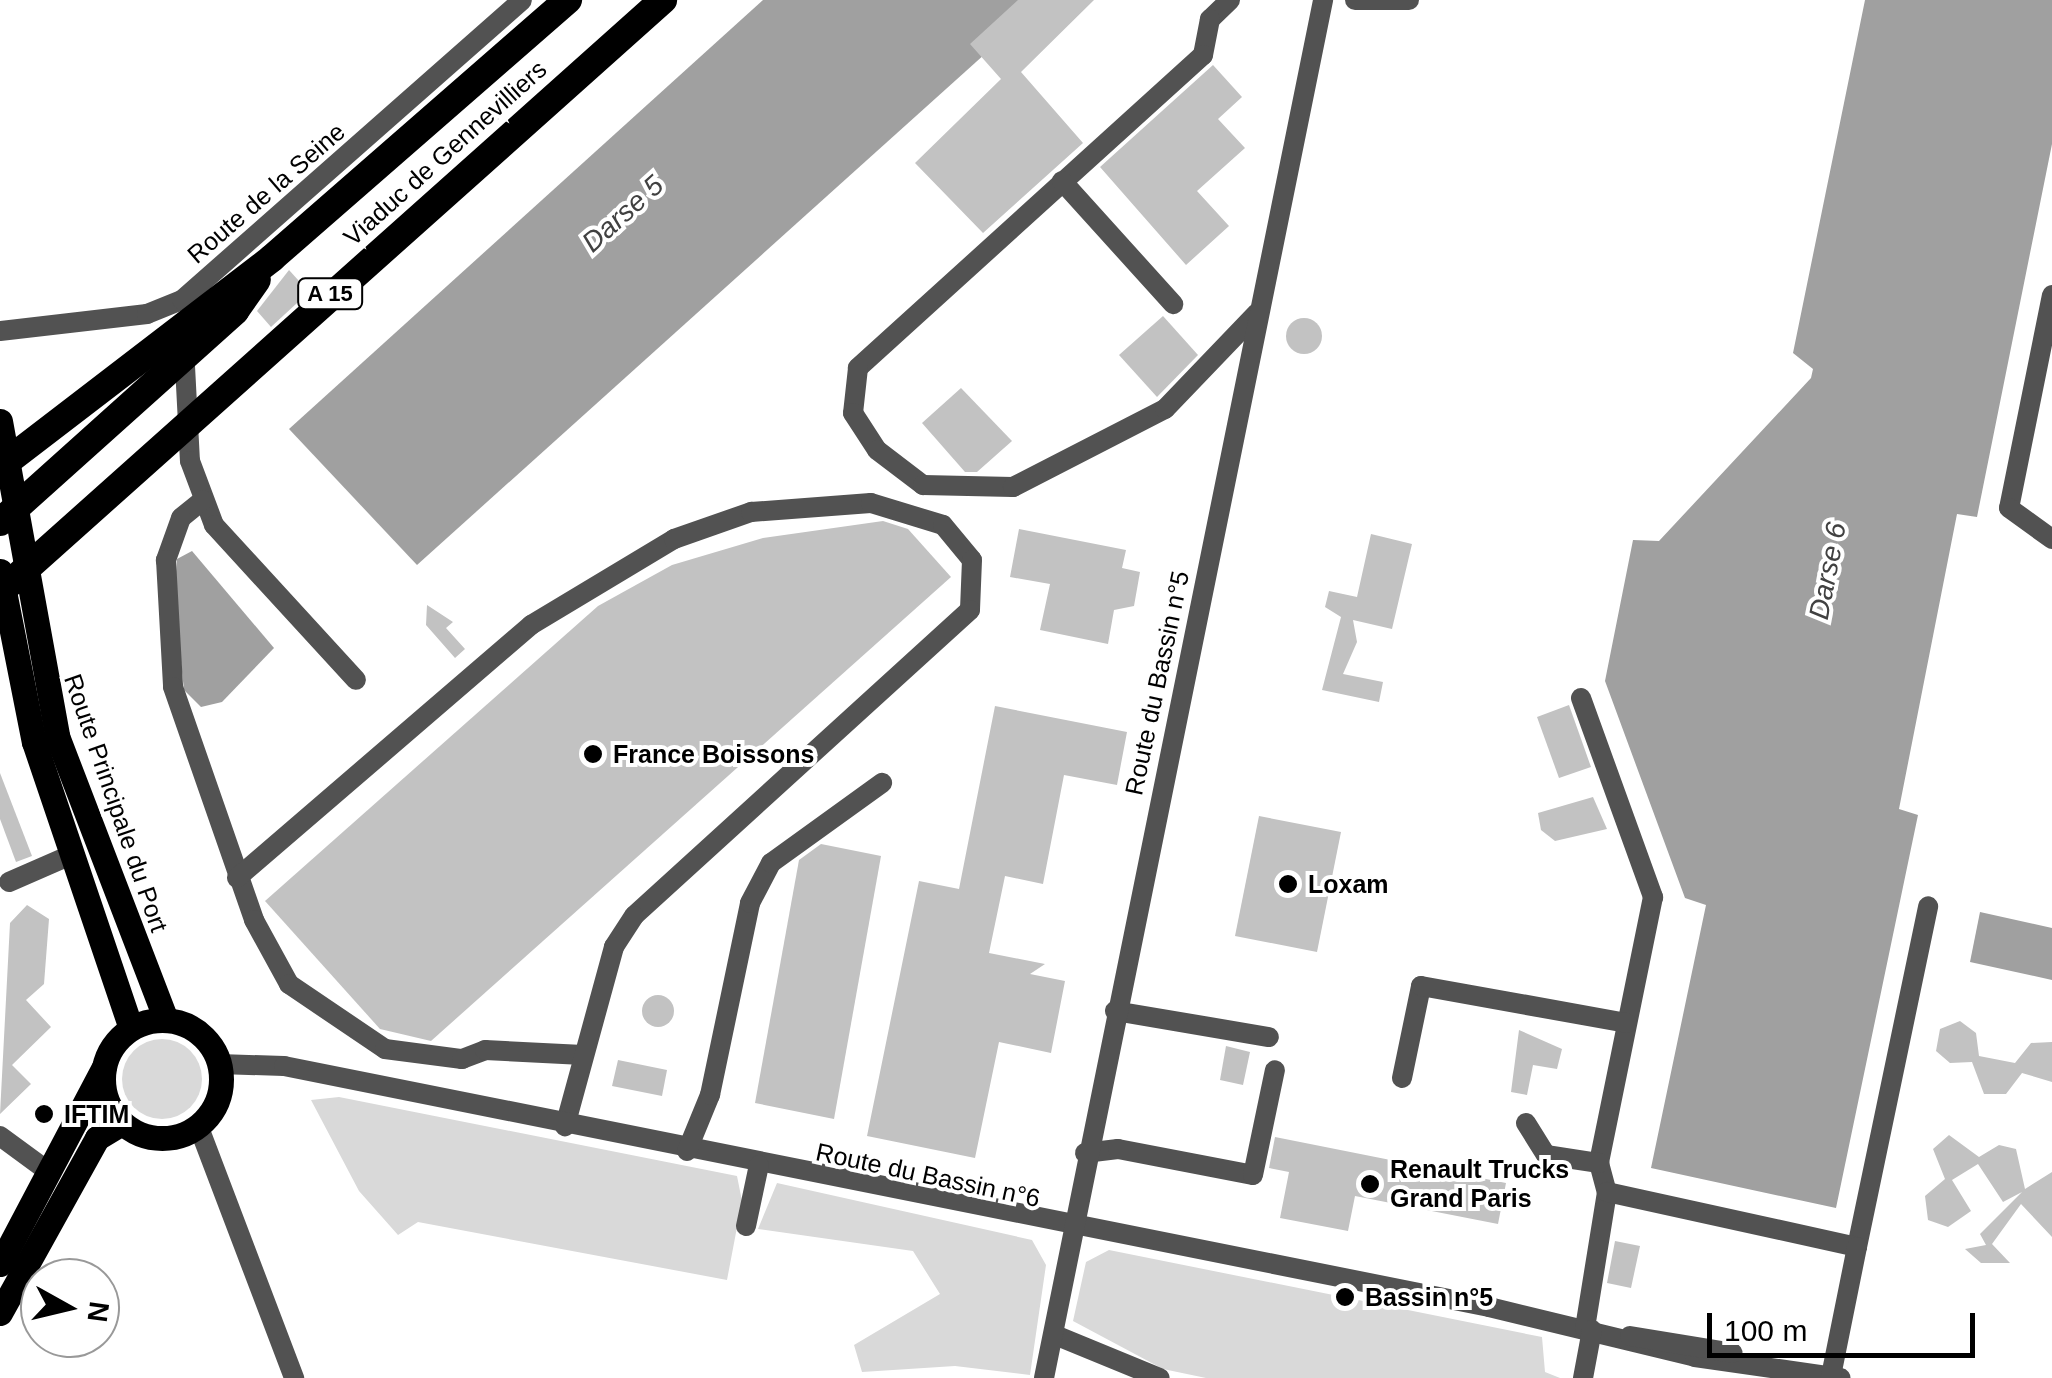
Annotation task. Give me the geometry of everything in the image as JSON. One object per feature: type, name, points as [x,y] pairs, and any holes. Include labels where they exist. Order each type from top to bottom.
[{"type":"highway","name":"Viaduc de Gennevilliers","points":[[272,258],[568,0]]},
{"type":"highway","name":"Viaduc de Gennevilliers","points":[[0,592],[662,0]]},
{"type":"highway","points":[[0,467],[272,258]]},
{"type":"highway","name":"A 15","points":[[0,522],[235,311],[272,258]]},
{"type":"main road","name":"Route Principale du Port","points":[[0,421],[57,736],[166,1020]]},
{"type":"main road","points":[[0,571],[6,650],[131,1028]]},
{"type":"main road","points":[[0,1264],[104,1067],[131,1028],[166,1020],[200,1034],[219,1064],[218,1098],[198,1125],[160,1138],[122,1123],[103,1088],[104,1067]]},
{"type":"main road","points":[[0,1313],[90,1150],[122,1123]]},
{"type":"street","name":"Route de la Seine","points":[[0,331],[147,314],[182,300],[522,0]]},
{"type":"street","points":[[1230,0],[1210,19],[1203,54],[858,368],[853,413],[904,476],[961,490],[1013,488],[1058,468],[1165,409],[1259,311]]},
{"type":"street","name":"Route du Bassin n°5","points":[[1044,1378],[1055,1335],[1085,1153],[1323,0]]},
{"type":"street","points":[[1356,0],[1410,0]]},
{"type":"street","points":[[1062,181],[1173,304]]},
{"type":"street","points":[[2052,295],[2009,508],[2052,539]]},
{"type":"street","points":[[182,300],[190,461],[214,525],[356,680]]},
{"type":"street","points":[[203,500],[170,544],[166,638],[186,737],[238,878],[290,984],[372,1045],[462,1059],[485,1050],[583,1055]]},
{"type":"street","points":[[238,878],[531,625],[674,539],[751,512],[870,504],[943,524],[972,560],[970,610],[634,916],[614,947],[565,1126]]},
{"type":"street","points":[[1581,698],[1653,897],[1599,1162],[1607,1192],[1583,1378]]},
{"type":"street","points":[[687,1151],[710,1095],[757,890],[771,863],[882,783]]},
{"type":"street","points":[[9,882],[73,854]]},
{"type":"street","points":[[1835,1377],[1857,1248],[1928,906]]},
{"type":"street","points":[[1402,1078],[1421,986],[1628,1023]]},
{"type":"street","points":[[1114,1011],[1269,1036]]},
{"type":"street","name":"Route du Bassin n°6","points":[[219,1064],[284,1066],[1074,1229],[1628,1336],[1695,1358],[1835,1377]]},
{"type":"street","points":[[1085,1153],[1118,1149],[1253,1174],[1275,1070]]},
{"type":"street","points":[[1526,1123],[1546,1155],[1599,1162]]},
{"type":"street","points":[[198,1125],[294,1378]]},
{"type":"street","points":[[0,1136],[49,1172]]},
{"type":"street","points":[[746,1226],[759,1165]]},
{"type":"street","points":[[1607,1192],[1857,1248]]},
{"type":"street","points":[[1055,1335],[1160,1378]]},
{"type":"shaded area","points":[[162,1039],[177,1042],[190,1051],[199,1064],[199,1094],[190,1107],[177,1116],[162,1119],[147,1116],[134,1107],[125,1094],[122,1079],[125,1064],[134,1051],[147,1042]]},
{"type":"shaded area","points":[[339,1097],[737,1176],[742,1201],[727,1280],[418,1222],[398,1235],[359,1191],[311,1100]]},
{"type":"shaded area","points":[[777,1183],[1032,1240],[1046,1265],[1030,1375],[955,1366],[862,1372],[854,1345],[940,1294],[913,1251],[758,1229]]},
{"type":"shaded area","points":[[1109,1250],[1542,1337],[1545,1372],[1560,1378],[1206,1378],[1163,1369],[1073,1321],[1086,1262]]},
{"type":"water","name":"Darse 5","points":[[763,0],[1045,0],[417,565],[289,429]]},
{"type":"water","name":"Darse 6","points":[[1865,0],[2052,0],[2052,144],[1977,517],[1957,514],[1899,809],[1918,815],[1836,1208],[1651,1168],[1706,905],[1685,898],[1605,681],[1633,540],[1659,541],[1811,378],[1813,369],[1793,353]]},
{"type":"water","points":[[192,551],[274,648],[222,702],[201,707],[184,690],[174,598],[177,559]]},
{"type":"water","points":[[1980,912],[2052,928],[2052,980],[1970,962]]},
{"type":"building","points":[[1018,0],[1094,0],[1021,72],[1083,143],[983,233],[915,163],[1001,79],[970,44]]},
{"type":"building","points":[[539,63],[549,74],[461,153],[450,140]]},
{"type":"building","points":[[1213,65],[1242,97],[1218,119],[1245,148],[1197,191],[1229,226],[1186,265],[1100,167]]},
{"type":"building","points":[[289,270],[309,292],[271,327],[257,311]]},
{"type":"building","points":[[1163,316],[1198,355],[1157,397],[1119,355]]},
{"type":"building","points":[[1304,318],[1317,323],[1322,336],[1317,349],[1304,354],[1291,349],[1286,336],[1291,323]]},
{"type":"building","points":[[961,388],[1012,441],[977,472],[965,472],[922,423]]},
{"type":"building","name":"France Boissons","points":[[883,521],[908,529],[951,577],[431,1041],[380,1029],[265,901],[598,606],[672,565],[763,538]]},
{"type":"building","points":[[1019,529],[1126,550],[1122,568],[1140,572],[1134,606],[1114,610],[1108,644],[1040,630],[1050,584],[1010,577]]},
{"type":"building","points":[[1371,534],[1412,544],[1392,629],[1353,620],[1357,642],[1343,674],[1383,682],[1379,702],[1322,690],[1341,617],[1325,607],[1329,591],[1357,597]]},
{"type":"building","points":[[427,605],[453,622],[446,628],[465,649],[455,658],[426,625]]},
{"type":"building","points":[[1569,705],[1591,767],[1559,778],[1537,717]]},
{"type":"building","points":[[995,706],[1127,732],[1117,785],[1064,775],[1043,884],[1005,876],[989,953],[1045,964],[1030,974],[1065,981],[1051,1053],[999,1042],[975,1158],[867,1136],[919,881],[959,889]]},
{"type":"building","points":[[0,773],[32,856],[16,862],[0,819]]},
{"type":"building","points":[[1593,797],[1607,829],[1555,841],[1541,830],[1538,813]]},
{"type":"building","name":"Loxam","points":[[1259,816],[1341,832],[1317,952],[1235,936]]},
{"type":"building","points":[[821,844],[881,856],[834,1119],[755,1103],[799,860]]},
{"type":"building","points":[[27,905],[49,919],[44,984],[26,1000],[51,1027],[12,1065],[31,1084],[0,1114],[10,923]]},
{"type":"building","points":[[658,995],[670,999],[674,1011],[670,1023],[658,1027],[646,1023],[642,1011],[646,999]]},
{"type":"building","points":[[1960,1021],[1976,1033],[1979,1056],[2015,1063],[2031,1043],[2052,1042],[2052,1082],[2022,1073],[2006,1094],[1984,1094],[1972,1062],[1950,1063],[1936,1051],[1940,1029]]},
{"type":"building","points":[[1519,1030],[1562,1049],[1557,1069],[1533,1065],[1527,1095],[1511,1092]]},
{"type":"building","points":[[1226,1046],[1250,1052],[1243,1085],[1220,1080]]},
{"type":"building","points":[[618,1060],[667,1070],[662,1096],[612,1086]]},
{"type":"building","points":[[1949,1135],[1979,1157],[1999,1145],[2016,1149],[2025,1189],[2052,1172],[2052,1237],[2021,1204],[1992,1244],[2010,1263],[1981,1263],[1965,1249],[1986,1245],[1980,1234],[2022,1192],[2003,1202],[1978,1164],[1952,1180],[1971,1211],[1948,1227],[1928,1220],[1925,1196],[1945,1179],[1933,1149]]},
{"type":"building","name":"Renault Trucks Grand Paris","points":[[1275,1137],[1506,1183],[1498,1224],[1355,1196],[1348,1231],[1280,1218],[1289,1172],[1269,1168]]},
{"type":"building","points":[[1615,1241],[1640,1246],[1631,1288],[1607,1283]]},
{"type":"place","name":"France Boissons","points":[[593,754]]},
{"type":"place","name":"Loxam","points":[[1288,884]]},
{"type":"place","name":"IFTIM","points":[[44,1114]]},
{"type":"place","name":"Renault Trucks Grand Paris","points":[[1370,1184]]},
{"type":"place","name":"Bassin n°5","points":[[1345,1297]]}]
